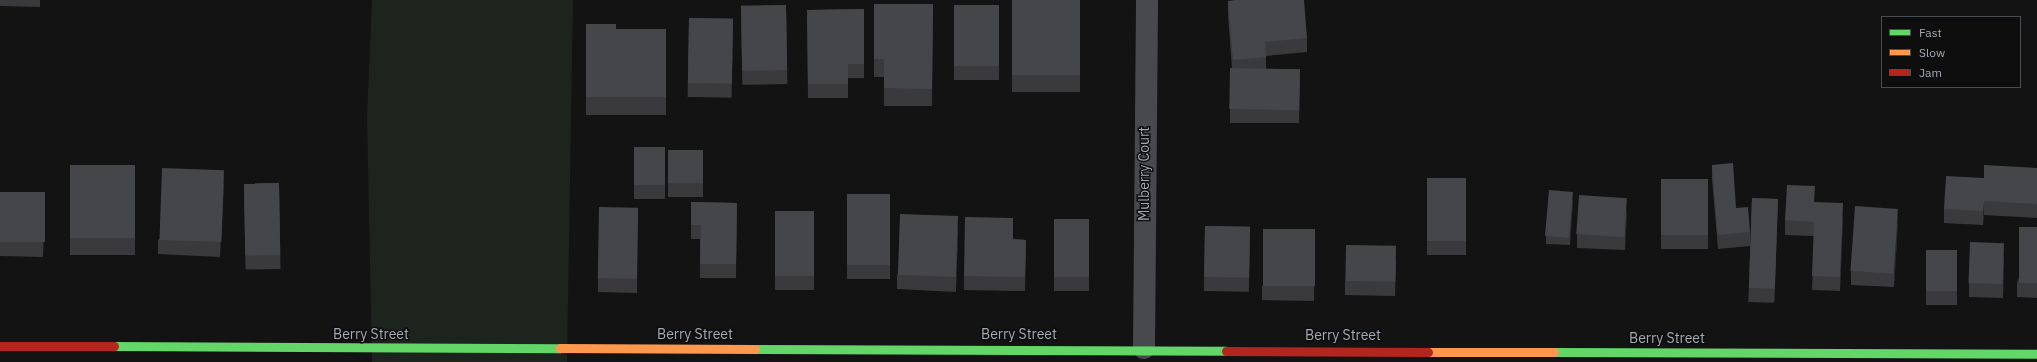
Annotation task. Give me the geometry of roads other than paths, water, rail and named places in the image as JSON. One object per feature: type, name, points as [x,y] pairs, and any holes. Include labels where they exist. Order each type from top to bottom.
[{"type":"street","name":"Mulberry Court","points":[[1144,348],[1147,0]]},
{"type":"street","name":"Berry Street","points":[[0,346],[1144,348],[2037,354]]}]
